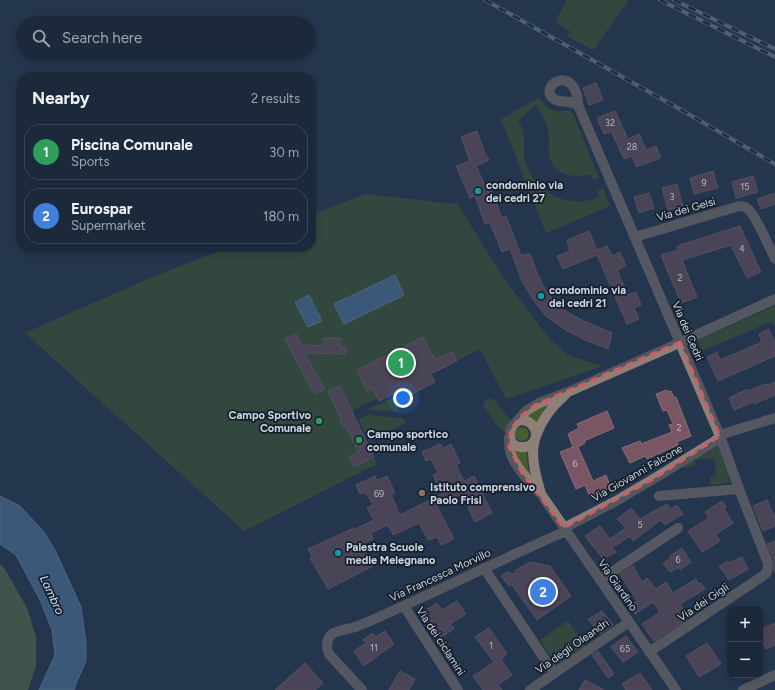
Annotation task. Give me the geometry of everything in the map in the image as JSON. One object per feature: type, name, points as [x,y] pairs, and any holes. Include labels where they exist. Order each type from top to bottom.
[{"type":"street","name":"Via dei Cedri","points":[[578,105],[720,436],[767,560],[768,570]]},
{"type":"street","name":"Via dei Gelsi","points":[[635,237],[736,207],[745,207],[749,209],[754,217],[775,259]]},
{"type":"street","name":"Via Giardino","points":[[676,690],[541,494],[525,477],[512,457],[510,450],[511,429],[526,411],[535,405],[668,348],[775,299]]},
{"type":"street","name":"Via Giardino","points":[[541,494],[533,459],[534,444],[540,426],[546,415],[568,392]]},
{"type":"street","name":"Via Giovanni Falcone","points":[[565,529],[655,478],[715,441],[720,436],[775,418]]},
{"type":"street","points":[[510,438],[515,445],[523,448],[531,444],[536,437],[532,424],[524,420],[516,422]]},
{"type":"street","points":[[659,496],[739,489]]},
{"type":"street","points":[[600,580],[678,528]]},
{"type":"street","name":"Via Francesca Morvillo","points":[[362,690],[330,656],[327,643],[329,638],[334,634],[359,626],[404,606],[565,529]]},
{"type":"street","points":[[484,568],[554,673]]},
{"type":"street","name":"Via dei Gigli","points":[[649,652],[763,576],[768,570]]},
{"type":"street","name":"Via dei ciclamini","points":[[404,606],[458,690]]},
{"type":"street","name":"Via degli Oleandri","points":[[530,690],[629,622]]},
{"type":"street","points":[[743,690],[775,675]]},
{"type":"highlighted area","points":[[680,342],[720,436],[655,478],[564,528],[522,473],[509,447],[511,429],[521,416],[535,405]]},
{"type":"green space","points":[[567,0],[629,0],[593,50],[567,36],[570,31],[555,22]]},
{"type":"green space","points":[[540,97],[543,103],[550,109],[556,111],[569,111],[573,114],[599,178],[593,180],[590,174],[572,176],[557,169],[550,159],[547,126],[544,117],[536,105],[518,120],[524,136],[525,162],[533,178],[546,192],[563,200],[591,200],[600,197],[597,191],[603,188],[610,206],[546,233],[501,119]]},
{"type":"green space","points":[[366,194],[452,204],[456,202],[503,277],[548,337],[567,355],[603,366],[506,399],[480,349],[351,411],[377,464],[244,531],[25,333],[150,278],[216,252],[316,252],[316,213]]},
{"type":"green space","points":[[775,306],[775,327],[772,321],[702,351],[698,340]]},
{"type":"green space","points":[[405,392],[407,397],[395,403],[400,412],[366,410]]},
{"type":"green space","points":[[491,398],[511,421],[506,433],[500,429],[483,406],[484,402]]},
{"type":"green space","points":[[553,400],[545,408],[536,423],[525,415]]},
{"type":"green space","points":[[369,415],[403,418],[406,423],[369,441],[358,419]]},
{"type":"green space","points":[[519,427],[525,427],[529,431],[529,437],[525,441],[519,441],[515,437],[515,431]]},
{"type":"green space","points":[[717,446],[719,447],[730,483],[710,485],[710,477],[716,476],[714,458],[695,460],[695,466],[683,467],[683,465]]},
{"type":"green space","points":[[515,449],[527,450],[528,468],[532,477],[519,460]]},
{"type":"green space","points":[[0,564],[5,569],[27,608],[36,637],[36,666],[28,690],[0,690]]},
{"type":"green space","points":[[568,621],[587,647],[557,667],[540,640]]},
{"type":"water","points":[[395,275],[404,295],[344,324],[334,304]]},
{"type":"water","points":[[309,295],[322,321],[308,327],[295,302]]},
{"type":"water","name":"Lambro","points":[[0,496],[20,506],[44,532],[55,550],[81,607],[86,643],[86,661],[74,690],[39,690],[55,655],[52,630],[41,602],[16,555],[0,544]]},
{"type":"building","points":[[596,83],[603,100],[589,105],[583,88]]},
{"type":"building","points":[[615,111],[628,139],[639,134],[646,150],[656,146],[661,158],[636,167],[632,156],[624,159],[611,131],[604,134],[597,118]]},
{"type":"building","points":[[477,131],[486,156],[489,160],[476,166],[488,192],[492,191],[502,218],[506,216],[521,255],[530,254],[546,291],[556,303],[567,312],[612,333],[608,349],[585,340],[564,329],[546,316],[534,301],[522,281],[510,249],[502,252],[490,223],[485,224],[475,196],[470,198],[456,166],[470,161],[461,137]]},
{"type":"building","points":[[713,171],[718,188],[694,194],[690,178]]},
{"type":"building","points":[[753,176],[758,192],[736,198],[732,182]]},
{"type":"building","points":[[677,184],[683,207],[668,210],[662,188]]},
{"type":"building","points":[[649,193],[654,208],[639,213],[634,197]]},
{"type":"building","points":[[775,193],[775,204],[761,209],[757,199]]},
{"type":"building","points":[[740,226],[761,272],[747,278],[731,245],[682,260],[697,297],[681,303],[661,255],[678,250],[677,246]]},
{"type":"building","points":[[589,231],[597,250],[607,246],[612,256],[620,252],[626,266],[617,270],[628,295],[636,292],[641,305],[634,308],[639,319],[627,324],[597,255],[563,269],[557,256],[570,251],[567,240]]},
{"type":"building","points":[[769,329],[775,343],[775,356],[718,381],[707,357],[717,352],[720,360],[762,342],[759,334]]},
{"type":"building","points":[[296,334],[302,345],[324,346],[324,338],[340,338],[340,347],[346,347],[345,354],[305,353],[324,389],[314,394],[285,339]]},
{"type":"building","points":[[423,337],[435,360],[452,352],[457,361],[431,374],[435,382],[412,394],[408,387],[379,401],[372,388],[367,391],[357,370]]},
{"type":"building","points":[[775,382],[775,395],[754,404],[753,402],[734,410],[729,398],[747,389],[748,391]]},
{"type":"building","name":"Campo sportico comunale","points":[[340,386],[374,457],[354,467],[349,457],[359,452],[346,427],[344,427],[340,420],[341,419],[328,391]]},
{"type":"building","points":[[667,390],[668,392],[671,391],[674,398],[676,397],[691,436],[677,442],[678,445],[647,459],[645,456],[630,463],[622,448],[640,441],[641,444],[672,432],[669,425],[673,424],[667,410],[663,411],[656,394]]},
{"type":"building","points":[[607,411],[614,428],[584,441],[585,443],[578,447],[593,481],[606,475],[611,488],[590,497],[585,485],[576,489],[560,452],[573,447],[568,434],[579,428],[577,424]]},
{"type":"building","points":[[440,444],[444,448],[451,444],[460,463],[456,465],[464,481],[474,476],[492,513],[475,522],[462,494],[437,506],[454,539],[441,545],[437,537],[428,540],[419,523],[393,535],[388,525],[371,533],[373,539],[361,545],[373,566],[328,589],[310,558],[312,557],[308,549],[374,520],[367,508],[373,505],[365,492],[360,494],[356,485],[375,476],[377,480],[387,476],[395,493],[391,495],[400,515],[442,494],[433,475],[438,473],[431,459],[426,461],[422,452]]},
{"type":"building","points":[[767,500],[775,517],[775,526],[763,531],[753,506]]},
{"type":"building","points":[[722,501],[726,507],[724,509],[733,523],[716,534],[720,541],[702,552],[688,531],[709,518],[705,512]]},
{"type":"building","points":[[667,504],[671,509],[677,505],[683,514],[665,525],[661,520],[633,541],[630,536],[612,548],[616,552],[603,559],[585,536],[600,526],[610,539],[626,528],[617,519],[631,508],[640,519]]},
{"type":"building","points":[[775,541],[775,573],[774,561],[767,544]]},
{"type":"building","points":[[682,548],[691,562],[680,570],[679,567],[670,572],[663,563]]},
{"type":"building","points":[[742,557],[748,569],[729,580],[719,566],[728,561],[729,563]]},
{"type":"building","points":[[530,562],[550,566],[571,596],[537,620],[512,585],[509,586],[501,576],[507,572],[515,574],[516,570]]},
{"type":"building","points":[[633,566],[642,582],[647,578],[656,589],[666,582],[673,593],[696,579],[705,589],[680,604],[689,618],[654,641],[642,624],[660,612],[653,602],[635,614],[630,606],[637,601],[620,574]]},
{"type":"building","points":[[457,601],[466,614],[450,624],[454,629],[441,637],[423,612],[437,603],[442,610]]},
{"type":"building","points":[[602,611],[613,625],[600,634],[588,619]]},
{"type":"building","points":[[775,623],[775,645],[766,649],[763,644],[763,629]]},
{"type":"building","points":[[489,628],[507,654],[501,659],[512,675],[498,685],[502,690],[483,690],[473,676],[494,662],[475,637]]},
{"type":"building","points":[[385,631],[394,644],[364,666],[354,651],[366,643],[363,640],[373,633],[376,637]]},
{"type":"building","points":[[626,636],[638,652],[623,662],[611,647]]},
{"type":"building","points":[[707,643],[721,664],[699,677],[686,656]]},
{"type":"building","points":[[598,651],[614,674],[608,678],[592,655]]},
{"type":"building","points":[[305,663],[323,683],[315,690],[275,690]]},
{"type":"building","points":[[400,671],[415,679],[409,690],[389,690]]},
{"type":"building","points":[[640,673],[652,690],[626,690],[622,684]]},
{"type":"building","points":[[585,680],[604,690],[579,690]]},
{"type":"railway","points":[[485,0],[775,164]]},
{"type":"railway","points":[[660,0],[775,57]]},
{"type":"railway","points":[[674,0],[775,49]]},
{"type":"place","name":"condominio via dei cedri 27","points":[[478,191]]},
{"type":"place","name":"condominio via dei cedri 21","points":[[541,296]]},
{"type":"place","name":"Piscina Comunale","points":[[401,363]]},
{"type":"place","name":"Campo Sportivo Comunale","points":[[319,421]]},
{"type":"place","name":"Campo sportico comunale","points":[[359,440]]},
{"type":"place","name":"Istituto comprensivo Paolo Frisi","points":[[422,493]]},
{"type":"place","name":"Palestra Scuole medie Melegnano","points":[[338,553]]},
{"type":"place","name":"Eurospar","points":[[543,592]]}]
